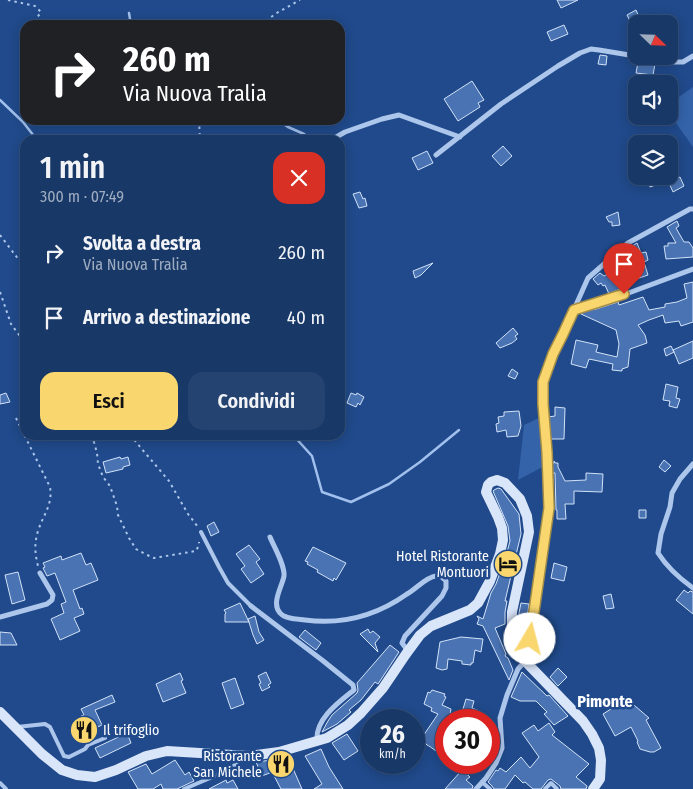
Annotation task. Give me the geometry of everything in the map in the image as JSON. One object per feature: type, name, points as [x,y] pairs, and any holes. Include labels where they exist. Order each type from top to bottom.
[{"type":"main road","points":[[0,712],[42,754],[62,770],[76,776],[95,777],[116,770],[146,756],[167,751],[249,756],[279,752],[327,738],[348,725],[361,713],[383,688],[420,635],[431,626],[470,610],[478,603],[500,554],[503,540],[500,522],[486,492],[488,485],[497,480],[505,483],[520,499],[527,516],[529,532],[512,612],[512,637],[517,650],[525,661],[583,721],[592,734],[599,748],[601,760],[600,779],[593,789]]},
{"type":"street","points":[[436,155],[501,104],[580,53],[599,50],[672,62],[683,62],[693,56]]},
{"type":"street","points":[[340,135],[382,119],[399,115],[460,137]]},
{"type":"street","points":[[476,789],[496,763],[502,748],[500,718],[518,669],[525,661],[530,639],[549,508],[543,382],[553,354],[588,278],[628,243],[693,209]]},
{"type":"street","points":[[574,310],[607,301],[693,269]]},
{"type":"street","points":[[693,464],[680,478],[672,493],[658,553],[670,568],[693,588]]},
{"type":"street","points":[[270,537],[283,566],[284,575],[276,602],[281,615],[287,618],[312,621],[355,619],[379,611],[428,580],[436,576],[442,576],[446,581],[446,588],[442,596],[406,636],[402,644],[408,651]]},
{"type":"street","points":[[0,617],[46,604],[52,600],[53,595],[40,573]]},
{"type":"street","points":[[251,606],[353,685],[354,690],[328,713],[317,735],[317,741]]},
{"type":"lane","points":[[201,532],[228,583],[251,606]]},
{"type":"lane","points":[[15,727],[45,724],[50,727],[64,756],[69,757],[85,749],[88,745],[105,738]]},
{"type":"lane","points":[[184,789],[229,770],[237,763],[240,756]]},
{"type":"lane","points":[[0,782],[6,789]]},
{"type":"lane","points":[[482,782],[490,789]]},
{"type":"lane","points":[[545,789],[551,783],[557,789]]},
{"type":"path","points":[[8,0],[35,6],[41,12],[35,20]]},
{"type":"path","points":[[267,20],[300,0]]},
{"type":"path","points":[[0,234],[20,261]]},
{"type":"path","points":[[0,292],[12,324],[20,336]]},
{"type":"path","points":[[16,418],[20,426]]},
{"type":"path","points":[[27,440],[50,487],[52,495],[35,544],[34,554],[40,573]]},
{"type":"path","points":[[94,440],[98,453],[98,464],[103,477],[110,486],[118,515],[136,549],[154,558],[196,551],[201,532],[169,481],[134,440]]},
{"type":"shaded area","points":[[693,87],[693,147],[677,125],[678,98]]},
{"type":"shaded area","points":[[547,414],[550,463],[518,480],[524,425]]},
{"type":"building","points":[[557,0],[578,0],[561,8]]},
{"type":"building","points":[[636,10],[638,15],[628,15],[628,17],[627,15]]},
{"type":"building","points":[[564,25],[568,34],[551,41],[547,32]]},
{"type":"building","points":[[600,55],[607,56],[606,65],[598,64]]},
{"type":"building","points":[[637,65],[655,65],[653,75],[636,73]]},
{"type":"building","points":[[472,81],[484,100],[478,103],[480,107],[458,121],[444,99]]},
{"type":"building","points":[[503,146],[512,156],[501,166],[492,156]]},
{"type":"building","points":[[427,151],[433,163],[418,170],[412,158]]},
{"type":"building","points":[[680,177],[684,186],[673,192],[670,185],[678,185],[678,178]]},
{"type":"building","points":[[360,192],[363,199],[365,198],[367,206],[359,208],[353,194]]},
{"type":"building","points":[[618,212],[620,225],[612,226],[612,222],[609,222],[606,217]]},
{"type":"building","points":[[677,221],[679,226],[676,228],[684,242],[689,242],[693,248],[693,257],[666,259],[664,246],[668,246],[668,243],[676,243],[667,227]]},
{"type":"building","points":[[637,243],[641,253],[646,252],[648,260],[644,262],[648,275],[628,282],[629,285],[609,294],[605,285],[603,286],[601,283],[598,285],[593,279],[600,273],[604,276],[615,270],[614,261]]},
{"type":"building","points":[[433,263],[421,275],[415,278],[413,271]]},
{"type":"building","points":[[693,282],[693,322],[681,326],[679,321],[665,323],[663,315],[638,325],[645,335],[647,343],[630,349],[628,367],[622,369],[622,371],[612,370],[613,364],[589,359],[586,368],[571,364],[576,340],[598,345],[596,352],[617,357],[619,344],[616,330],[581,314],[585,311],[618,302],[619,305],[643,297],[649,310],[665,307],[665,304],[687,298],[684,284]]},
{"type":"building","points":[[513,328],[518,334],[515,336],[517,339],[500,348],[496,343]]},
{"type":"building","points":[[693,341],[693,358],[679,364],[674,352],[666,356],[664,349],[671,346],[673,350]]},
{"type":"building","points":[[512,369],[518,373],[515,379],[508,376]]},
{"type":"building","points":[[666,384],[678,387],[676,398],[680,399],[677,408],[669,406],[670,401],[663,400]]},
{"type":"building","points":[[6,393],[10,402],[0,404],[0,395]]},
{"type":"building","points":[[351,393],[356,395],[357,393],[364,397],[360,405],[358,403],[356,407],[347,403]]},
{"type":"building","points":[[555,407],[565,408],[564,439],[550,439],[548,417],[555,416]]},
{"type":"building","points":[[519,411],[521,426],[518,436],[507,437],[506,430],[497,432],[496,424],[499,423],[498,417],[504,416],[504,412]]},
{"type":"building","points":[[120,457],[121,459],[128,457],[130,465],[123,467],[123,469],[106,473],[103,462]]},
{"type":"building","points":[[664,460],[671,466],[665,472],[659,467]]},
{"type":"building","points":[[554,461],[558,463],[565,481],[586,480],[586,473],[603,474],[602,492],[574,491],[574,504],[565,504],[566,519],[557,519],[555,473],[552,473],[552,463]]},
{"type":"building","name":"Hotel Ristorante Montuori","points":[[498,488],[501,489],[519,514],[521,534],[505,601],[507,601],[505,624],[495,628],[506,654],[505,656],[508,658],[513,670],[509,680],[483,626],[477,624],[479,619],[477,616],[483,619],[510,541],[508,526],[493,491]]},
{"type":"building","points":[[639,510],[646,510],[646,518],[639,518]]},
{"type":"building","points":[[214,522],[219,532],[211,536],[207,526]]},
{"type":"building","points":[[249,545],[260,559],[256,562],[264,574],[251,583],[241,569],[245,566],[236,554]]},
{"type":"building","points":[[313,547],[346,563],[336,580],[334,578],[333,581],[307,564],[308,562],[305,561]]},
{"type":"building","points":[[81,553],[86,565],[91,563],[98,580],[73,590],[80,609],[82,608],[84,614],[74,618],[80,631],[60,640],[51,619],[64,613],[61,604],[66,602],[55,573],[47,576],[43,563],[61,556],[62,560]]},
{"type":"building","points":[[554,563],[567,567],[564,581],[551,578]]},
{"type":"building","points":[[18,572],[25,600],[12,604],[5,575]]},
{"type":"building","points":[[684,590],[688,593],[690,591],[693,592],[693,614],[676,600]]},
{"type":"building","points":[[611,594],[614,608],[606,609],[603,596]]},
{"type":"building","points":[[240,603],[249,622],[225,622],[226,613],[224,610]]},
{"type":"building","points":[[521,603],[529,604],[526,626],[519,626]]},
{"type":"building","points":[[255,616],[259,632],[264,640],[257,644],[248,619]]},
{"type":"building","points":[[368,629],[370,633],[373,631],[380,637],[375,643],[378,652],[360,634]]},
{"type":"building","points":[[305,630],[321,643],[316,650],[299,637]]},
{"type":"building","points":[[0,632],[11,633],[17,645],[0,645]]},
{"type":"building","points":[[461,637],[483,639],[481,652],[475,650],[473,663],[471,665],[462,664],[462,661],[448,659],[447,669],[436,668],[440,642]]},
{"type":"building","points":[[390,645],[399,652],[378,684],[375,682],[361,700],[349,710],[351,712],[337,724],[322,732],[332,715],[357,693],[357,683]]},
{"type":"building","points":[[558,668],[567,677],[558,686],[550,677]]},
{"type":"building","points":[[266,672],[271,683],[268,685],[270,687],[262,691],[258,676]]},
{"type":"building","points":[[522,672],[547,696],[549,695],[568,716],[554,725],[544,714],[547,712],[536,701],[520,701],[511,697]]},
{"type":"building","points":[[180,673],[186,693],[163,702],[156,684]]},
{"type":"building","points":[[235,678],[244,704],[231,709],[222,683]]},
{"type":"building","points":[[432,690],[445,694],[444,696],[446,697],[442,705],[451,709],[435,709],[435,713],[431,711],[432,708],[424,704],[428,692],[430,693]]},
{"type":"building","points":[[112,695],[115,702],[95,710],[102,725],[77,738],[73,728],[84,724],[81,716],[84,715],[81,709]]},
{"type":"building","points":[[466,699],[474,701],[472,708],[474,709],[463,709]]},
{"type":"building","points":[[627,699],[649,718],[646,720],[661,748],[654,752],[640,749],[631,727],[615,736],[603,714]]},
{"type":"building","points":[[435,718],[435,750],[425,743],[425,733]]},
{"type":"building","points":[[549,723],[555,732],[552,735],[589,764],[576,777],[587,786],[586,789],[561,789],[551,779],[541,789],[533,789],[515,775],[505,789],[494,789],[488,782],[493,774],[500,774],[500,768],[506,772],[521,757],[530,768],[539,757],[522,733],[534,725],[538,731]]},
{"type":"building","points":[[127,733],[131,743],[100,758],[95,748]]},
{"type":"building","points":[[347,734],[358,751],[344,760],[332,743]]},
{"type":"building","points":[[321,749],[329,767],[343,789],[314,789],[322,784],[305,756]]},
{"type":"building","points":[[290,756],[291,764],[302,789],[281,789],[272,772],[262,776],[256,762]]},
{"type":"building","points":[[175,760],[185,775],[189,772],[194,781],[177,789],[163,789],[161,784],[153,789],[138,789],[128,772],[146,764],[152,774]]},
{"type":"building","points":[[458,774],[467,774],[470,777],[466,780],[473,786],[472,789],[445,789]]},
{"type":"building","points":[[226,780],[227,783],[233,780],[238,789],[209,789]]},
{"type":"waterway","points":[[129,13],[130,20]]},
{"type":"waterway","points":[[0,100],[20,119]]},
{"type":"waterway","points":[[25,125],[33,135]]},
{"type":"waterway","points":[[285,125],[305,135]]},
{"type":"waterway","points":[[298,440],[312,456],[322,492],[351,502],[389,484],[420,462],[459,430]]},
{"type":"place","name":"Hotel Ristorante Montuori","points":[[508,564]]},
{"type":"place","name":"Il trifoglio","points":[[84,730]]},
{"type":"place","name":"Ristorante San Michele","points":[[281,764]]},
{"type":"district","name":"Pimonte","points":[[605,701]]},
{"type":"route","points":[[530,639],[549,508],[543,382],[553,354],[574,310],[624,294]]}]
